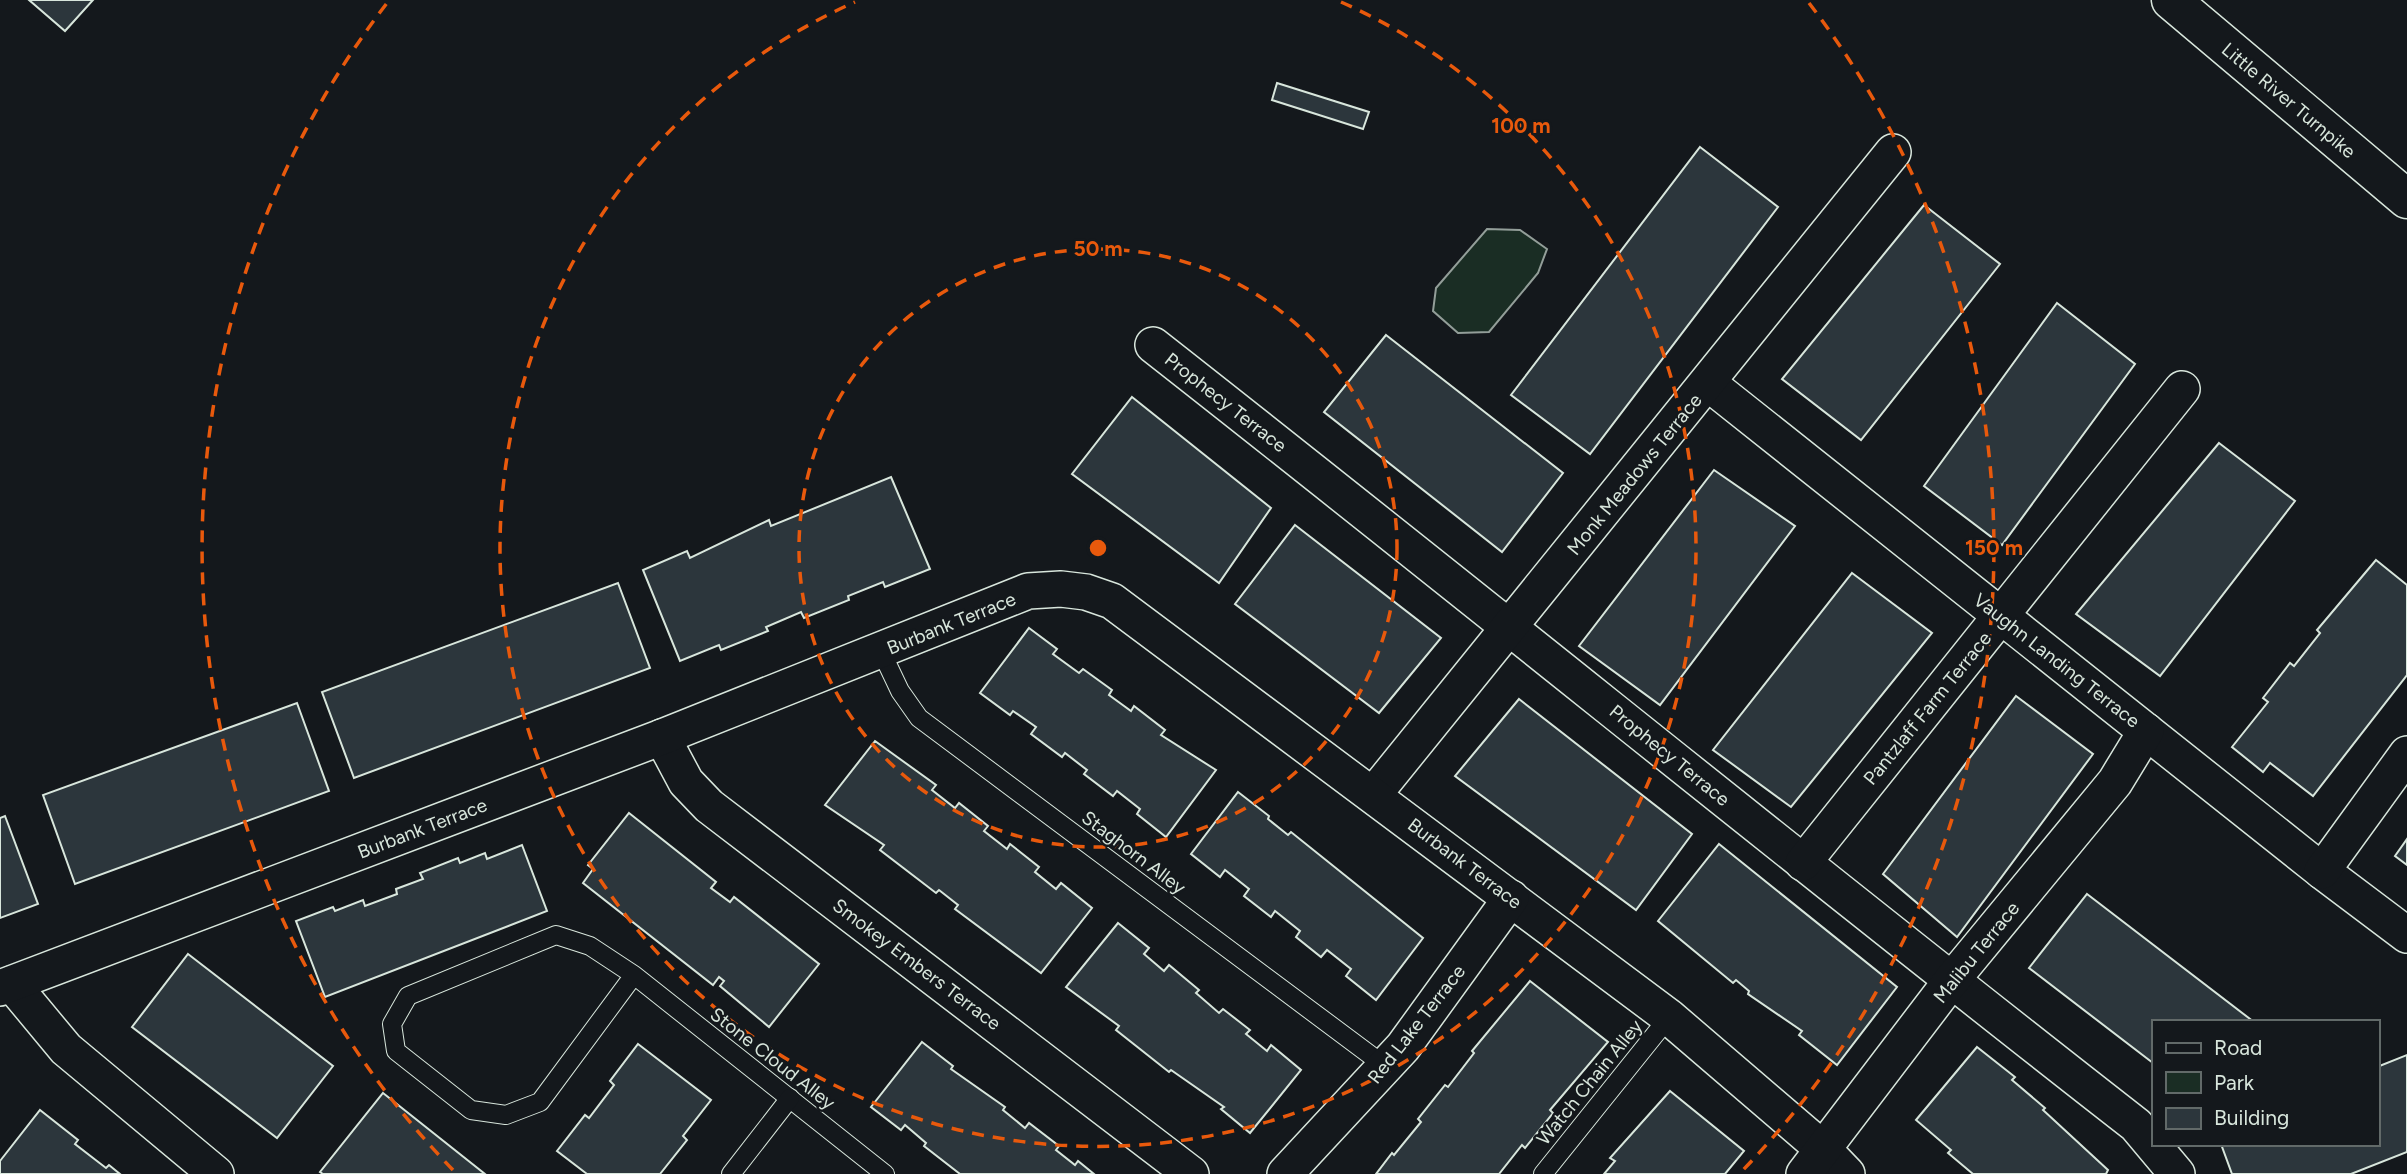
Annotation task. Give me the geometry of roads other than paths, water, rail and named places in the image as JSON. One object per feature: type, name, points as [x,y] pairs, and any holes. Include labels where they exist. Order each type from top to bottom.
[{"type":"highway","name":"Little River Turnpike","points":[[2171,0],[2407,199]]},
{"type":"street","name":"Monk Meadows Terrace","points":[[1374,794],[1893,152]]},
{"type":"street","name":"Prophecy Terrace","points":[[1153,345],[1511,626],[1803,863],[2136,1125],[2152,1144]]},
{"type":"street","name":"Vaughn Landing Terrace","points":[[1708,383],[2322,871],[2407,935]]},
{"type":"street","name":"Pantzlaff Farm Terrace","points":[[1803,863],[2182,389]]},
{"type":"street","name":"Burbank Terrace","points":[[6,986],[662,737],[1028,591],[1086,592],[1112,601],[1133,615],[1669,1017],[1825,1166]]},
{"type":"street","name":"Malibu Terrace","points":[[1825,1166],[1951,981],[2115,782],[2146,731]]},
{"type":"street","name":"Smokey Embers Terrace","points":[[662,737],[686,782],[709,806],[1191,1174]]},
{"type":"street","points":[[2322,871],[2407,754]]},
{"type":"street","name":"Red Lake Terrace","points":[[1285,1174],[1403,1047],[1511,898]]},
{"type":"street","points":[[6,986],[66,1049],[216,1174]]},
{"type":"street","name":"Prophecy Terrace","points":[[2154,1146],[2177,1174]]},
{"type":"lane","name":"Staghorn Alley","points":[[881,651],[900,691],[919,718],[1385,1066]]},
{"type":"lane","name":"Stone Cloud Alley","points":[[635,975],[540,1102],[506,1115],[471,1111],[396,1051],[392,1024],[408,996],[556,935],[590,946],[635,975],[885,1174]]},
{"type":"lane","name":"Watch Chain Alley","points":[[1543,1174],[1669,1017]]},
{"type":"lane","points":[[731,1174],[790,1098]]}]
